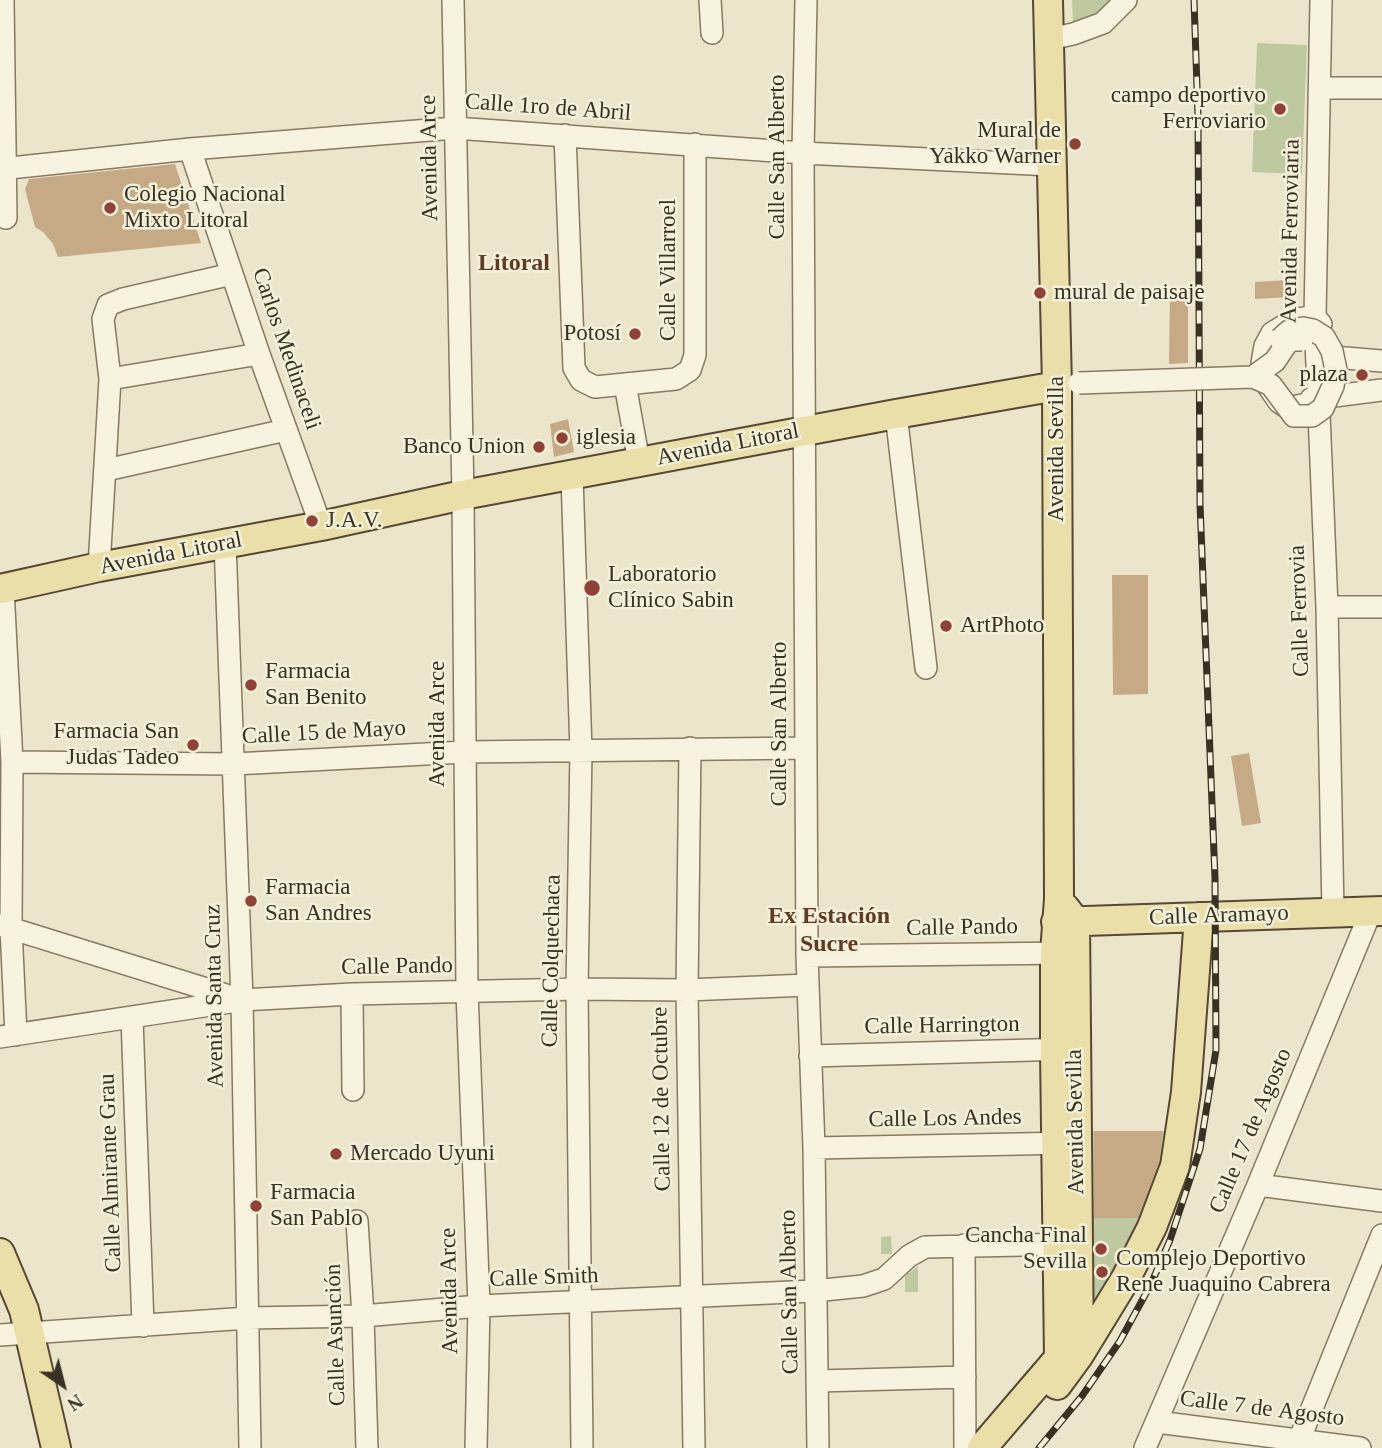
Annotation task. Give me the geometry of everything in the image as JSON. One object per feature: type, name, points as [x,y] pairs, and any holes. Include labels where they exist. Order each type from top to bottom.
[{"type":"main road","name":"Avenida Sevilla","points":[[1048,0],[1052,164],[1068,385],[1063,914],[1068,1244],[1079,1355]]},
{"type":"main road","name":"Avenida Litoral","points":[[2,588],[99,567],[321,526],[463,495],[896,414],[1068,385]]},
{"type":"main road","name":"Calle Aramayo","points":[[1063,914],[1199,917],[1376,911]]},
{"type":"main road","points":[[1002,1448],[1044,1404],[1079,1355],[1126,1278],[1152,1227],[1175,1166],[1186,1092],[1199,917]]},
{"type":"main road","name":"Avenida Sevilla","points":[[982,1448],[1059,1358],[1068,1244]]},
{"type":"main road","points":[[0,1253],[24,1310],[56,1448]]},
{"type":"street","points":[[3,0],[3,169],[6,218]]},
{"type":"street","name":"Avenida Arce","points":[[453,0],[463,495],[467,992],[479,1306],[476,1448]]},
{"type":"street","points":[[710,0],[712,33]]},
{"type":"street","name":"Calle San Alberto","points":[[806,0],[803,153],[807,985],[814,1149],[818,1448]]},
{"type":"street","points":[[1049,39],[1103,23],[1126,0]]},
{"type":"street","name":"Avenida Ferroviaria","points":[[1319,406],[1315,317],[1321,0]]},
{"type":"street","points":[[1320,88],[1382,88]]},
{"type":"street","name":"Calle 1ro de Abril","points":[[3,169],[190,149],[456,128],[803,153],[1052,164]]},
{"type":"street","name":"Calle Villarroel","points":[[565,135],[574,368],[581,380],[595,387],[676,379],[690,370],[695,355],[695,144]]},
{"type":"street","name":"Carlos Medinaceli","points":[[190,149],[259,354],[321,526]]},
{"type":"street","points":[[99,567],[110,379],[103,319],[108,305],[122,299],[232,274]]},
{"type":"street","points":[[1315,317],[1295,319],[1283,325],[1272,333],[1265,346],[1263,379],[1279,402],[1288,408],[1319,406],[1382,390]]},
{"type":"street","name":"Calle Ferrovia","points":[[1315,317],[1331,336],[1334,357],[1319,406],[1327,607],[1333,912]]},
{"type":"street","points":[[1319,406],[1296,396],[1281,384],[1274,370],[1273,351],[1289,331],[1303,328],[1313,330],[1324,337],[1332,351],[1336,370],[1330,396],[1323,408],[1312,416],[1294,416],[1271,385],[1254,377],[1275,361],[1287,343],[1293,340],[1309,342],[1317,348],[1322,361],[1319,391],[1310,401],[1319,406]]},
{"type":"street","points":[[110,379],[259,354]]},
{"type":"street","points":[[1334,357],[1382,361]]},
{"type":"street","name":"Avenida Litoral","points":[[1068,385],[1254,377]]},
{"type":"street","points":[[625,384],[639,462]]},
{"type":"street","points":[[896,414],[926,667]]},
{"type":"street","points":[[106,470],[286,430]]},
{"type":"street","name":"Calle Colquechaca","points":[[572,476],[581,751],[577,989],[582,1448]]},
{"type":"street","name":"Avenida Santa Cruz","points":[[225,543],[242,1000],[250,1448]]},
{"type":"street","points":[[2,588],[12,762],[6,927],[8,1036],[242,1000]]},
{"type":"street","points":[[1327,607],[1382,607]]},
{"type":"street","name":"Calle 12 de Octubre","points":[[690,748],[687,990],[694,1448]]},
{"type":"street","name":"Calle 15 de Mayo","points":[[12,762],[234,764],[464,752],[806,748]]},
{"type":"street","name":"Calle 17 de Agosto","points":[[1145,1448],[1376,911]]},
{"type":"street","name":"Calle Pando","points":[[6,927],[242,1000],[352,994],[577,989],[687,990],[807,985]]},
{"type":"street","name":"Calle Pando","points":[[807,956],[1065,953]]},
{"type":"street","points":[[352,994],[353,1090]]},
{"type":"street","name":"Calle Almirante Grau","points":[[131,1018],[143,1326]]},
{"type":"street","name":"Calle Harrington","points":[[810,1056],[1065,1050]]},
{"type":"street","name":"Calle Los Andes","points":[[814,1149],[1066,1143]]},
{"type":"street","points":[[1258,1185],[1382,1201]]},
{"type":"street","name":"Calle Asunción","points":[[357,1221],[367,1448]]},
{"type":"street","points":[[1298,1444],[1382,1235]]},
{"type":"street","name":"Calle Smith","points":[[0,1335],[248,1318],[363,1316],[479,1306],[814,1291],[863,1286],[884,1279],[909,1256],[925,1247],[1068,1244]]},
{"type":"street","points":[[964,1245],[965,1448]]},
{"type":"street","points":[[818,1381],[965,1377]]},
{"type":"street","name":"Calle 7 de Agosto","points":[[1157,1422],[1298,1444],[1360,1448]]},
{"type":"green space","points":[[1072,0],[1115,0],[1106,11],[1073,25]]},
{"type":"green space","name":"campo deportivo Ferroviario","points":[[1257,43],[1307,45],[1302,174],[1252,172]]},
{"type":"green space","name":"Complejo Deportivo Rene Juaquino Cabrera","points":[[1089,1131],[1171,1131],[1161,1184],[1089,1326]]},
{"type":"green space","points":[[891,1236],[892,1254],[881,1254],[881,1237]]},
{"type":"green space","points":[[918,1266],[918,1292],[905,1292],[905,1276]]},
{"type":"building","name":"Colegio Nacional Mixto Litoral","points":[[175,164],[201,243],[58,257],[53,244],[35,227],[25,189],[29,179]]},
{"type":"building","points":[[1289,280],[1289,297],[1255,299],[1255,282]]},
{"type":"building","points":[[1170,292],[1188,292],[1188,363],[1169,364]]},
{"type":"building","name":"iglesia","points":[[568,419],[574,452],[554,457],[550,424]]},
{"type":"building","points":[[1112,575],[1148,575],[1148,694],[1113,695]]},
{"type":"building","points":[[1249,753],[1261,823],[1242,826],[1231,756]]},
{"type":"building","points":[[1094,1131],[1163,1131],[1159,1162],[1138,1218],[1094,1218]]},
{"type":"railway","points":[[1039,1448],[1082,1396],[1120,1341],[1151,1284],[1170,1240],[1200,1149],[1216,1050],[1215,878],[1200,504],[1198,116],[1194,0]]},
{"type":"place","name":"campo deportivo Ferroviario","points":[[1280,109]]},
{"type":"place","name":"Mural de Yakko Warner","points":[[1075,144]]},
{"type":"place","name":"Colegio Nacional Mixto Litoral","points":[[110,208]]},
{"type":"place","name":"mural de paisaje","points":[[1040,293]]},
{"type":"place","name":"Potosí","points":[[635,334]]},
{"type":"place","name":"plaza","points":[[1362,375]]},
{"type":"place","name":"iglesia","points":[[562,438]]},
{"type":"place","name":"Banco Union","points":[[539,447]]},
{"type":"place","name":"J.A.V.","points":[[312,521]]},
{"type":"place","name":"Laboratorio Clínico Sabin","points":[[592,588]]},
{"type":"place","name":"ArtPhoto","points":[[946,626]]},
{"type":"place","name":"Farmacia San Benito","points":[[251,685]]},
{"type":"place","name":"Farmacia San Judas Tadeo","points":[[193,745]]},
{"type":"place","name":"Farmacia San Andres","points":[[251,901]]},
{"type":"place","name":"Mercado Uyuni","points":[[336,1154]]},
{"type":"place","name":"Farmacia San Pablo","points":[[256,1206]]},
{"type":"place","name":"Cancha Final Sevilla","points":[[1101,1249]]},
{"type":"place","name":"Complejo Deportivo Rene Juaquino Cabrera","points":[[1102,1272]]},
{"type":"district","name":"Litoral","points":[[514,264]]},
{"type":"district","name":"Ex Estación Sucre","points":[[829,931]]}]
